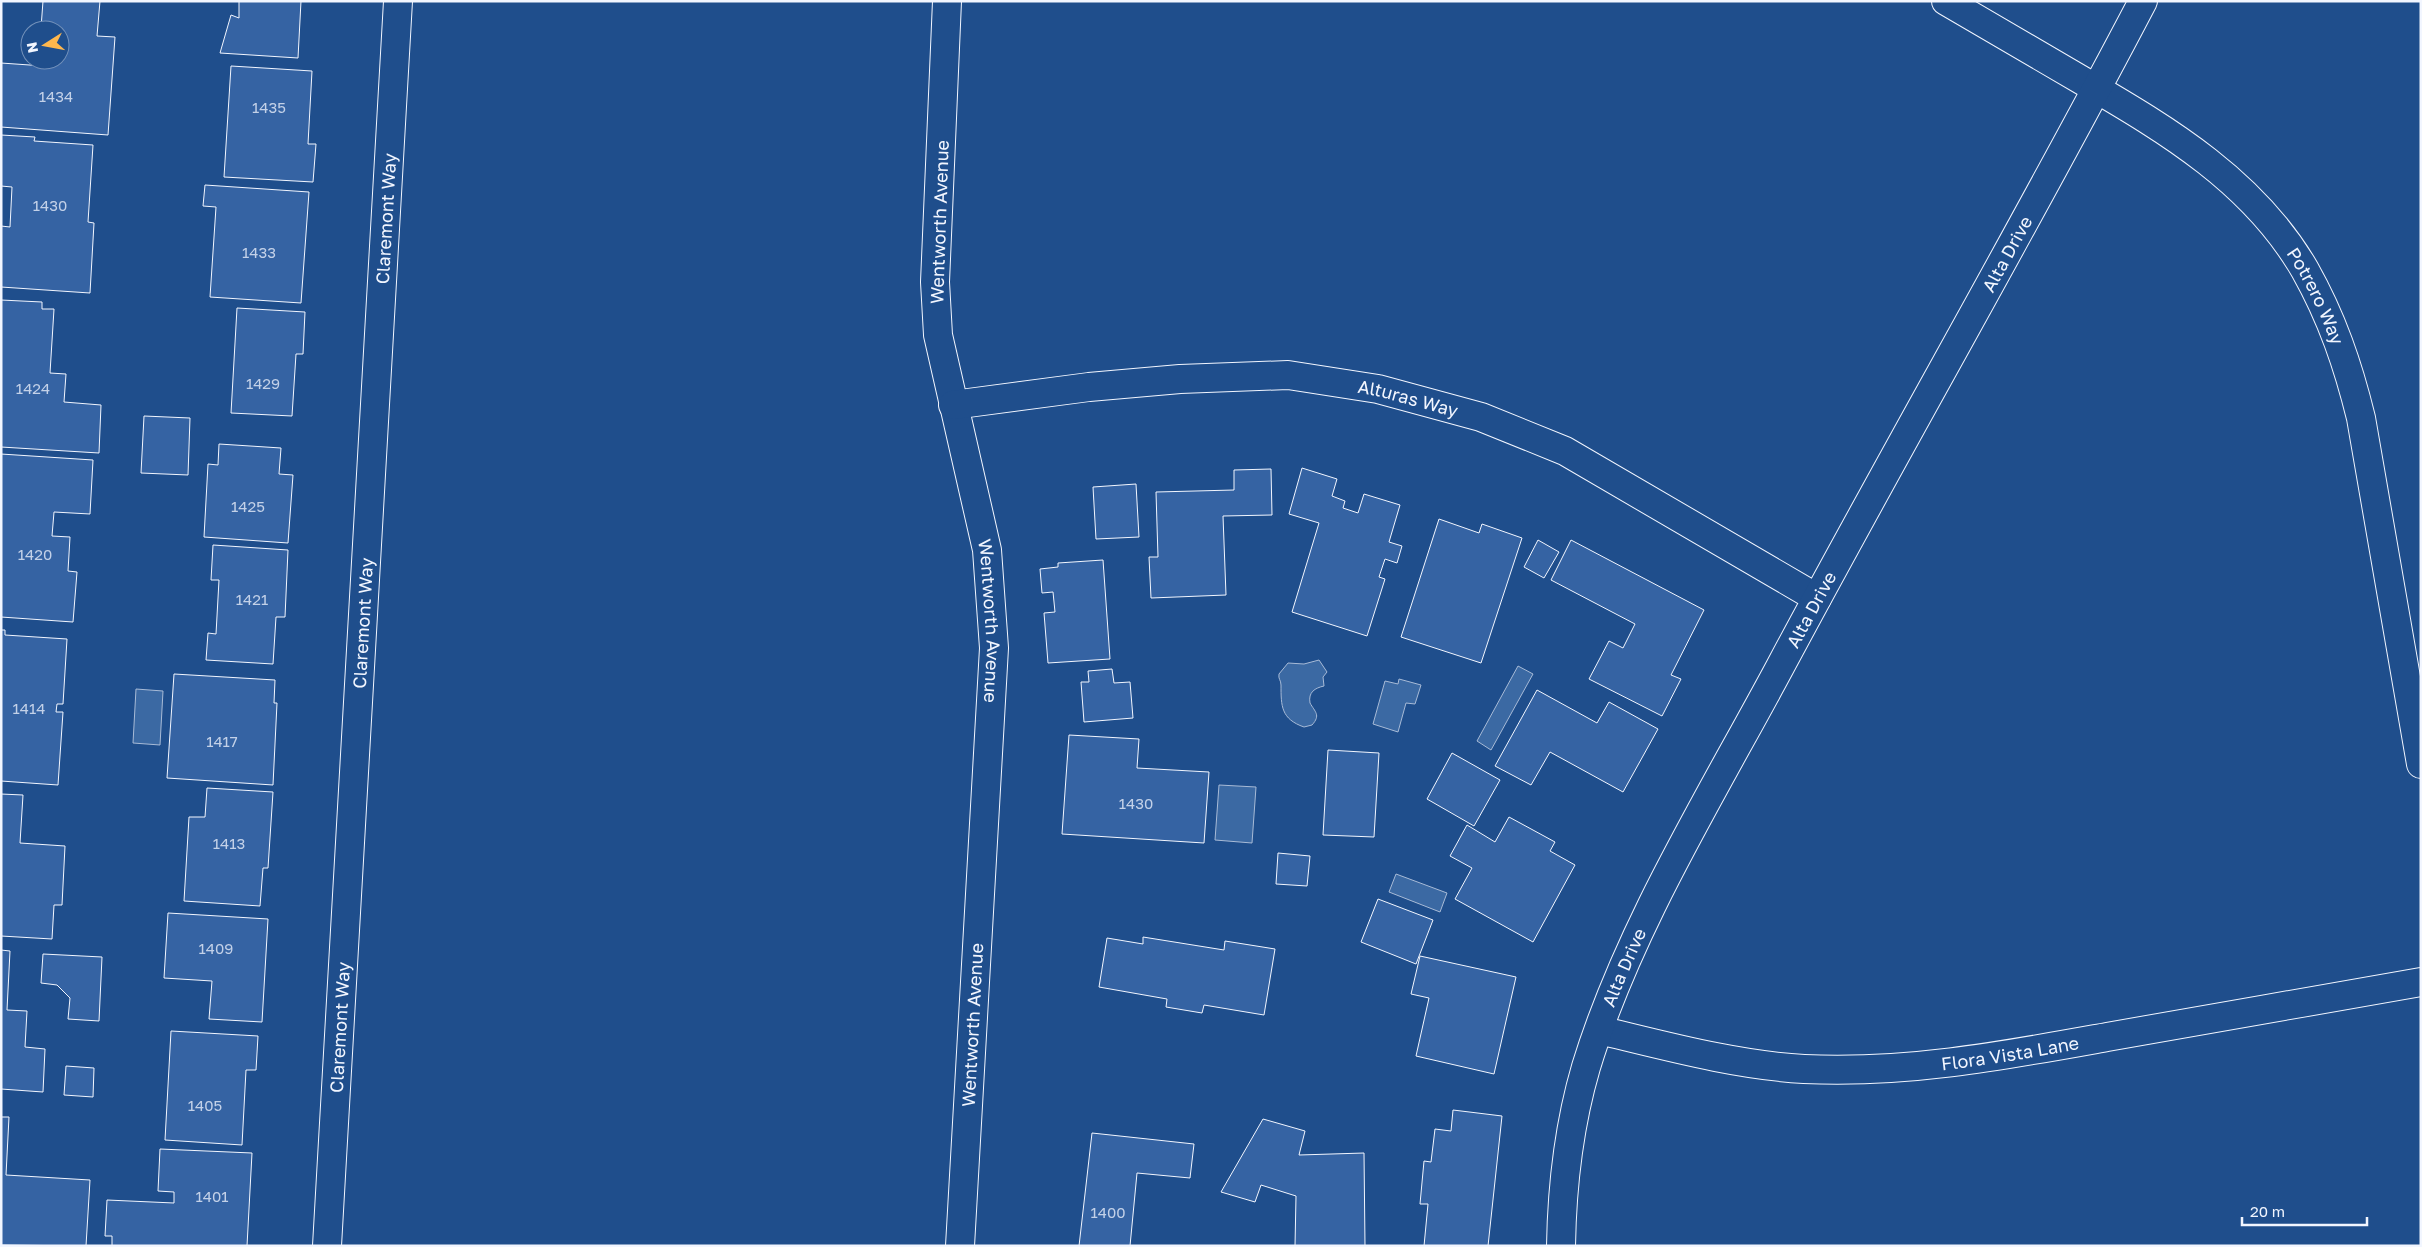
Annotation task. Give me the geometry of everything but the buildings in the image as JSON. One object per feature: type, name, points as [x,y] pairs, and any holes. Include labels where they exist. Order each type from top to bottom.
[{"type":"street","name":"Claremont Way","points":[[327,1246],[398,1]]},
{"type":"street","name":"Wentworth Avenue","points":[[947,1],[935,282],[938,335],[987,550],[994,648],[960,1246]]},
{"type":"street","name":"Potrero Way","points":[[1946,1],[2097,89],[2186,144],[2233,182],[2283,239],[2304,269],[2328,316],[2347,362],[2361,418],[2421,764]]},
{"type":"street","name":"Alta Drive","points":[[1561,1246],[1564,1176],[1572,1125],[1586,1069],[1599,1030],[1657,896],[1817,598],[2097,89],[2143,1]]},
{"type":"street","name":"Alturas Way","points":[[953,405],[1089,387],[1180,379],[1288,375],[1378,389],[1481,417],[1566,451],[1817,598]]},
{"type":"street","name":"Flora Vista Lane","points":[[1599,1030],[1694,1053],[1751,1063],[1803,1069],[1907,1068],[2045,1048],[2421,982]]},
{"type":"water","points":[[1319,660],[1327,672],[1323,677],[1324,686],[1315,689],[1311,693],[1310,703],[1317,716],[1312,725],[1304,727],[1291,720],[1284,711],[1279,674],[1288,663],[1304,664]]},
{"type":"water","points":[[1518,666],[1533,674],[1491,750],[1477,741]]},
{"type":"water","points":[[1399,679],[1421,685],[1415,704],[1406,703],[1398,732],[1373,724],[1385,681],[1398,684]]},
{"type":"water","points":[[136,689],[163,691],[160,745],[133,743]]},
{"type":"water","points":[[1219,785],[1256,787],[1252,843],[1215,840]]},
{"type":"water","points":[[1396,874],[1447,893],[1440,912],[1389,892]]}]
